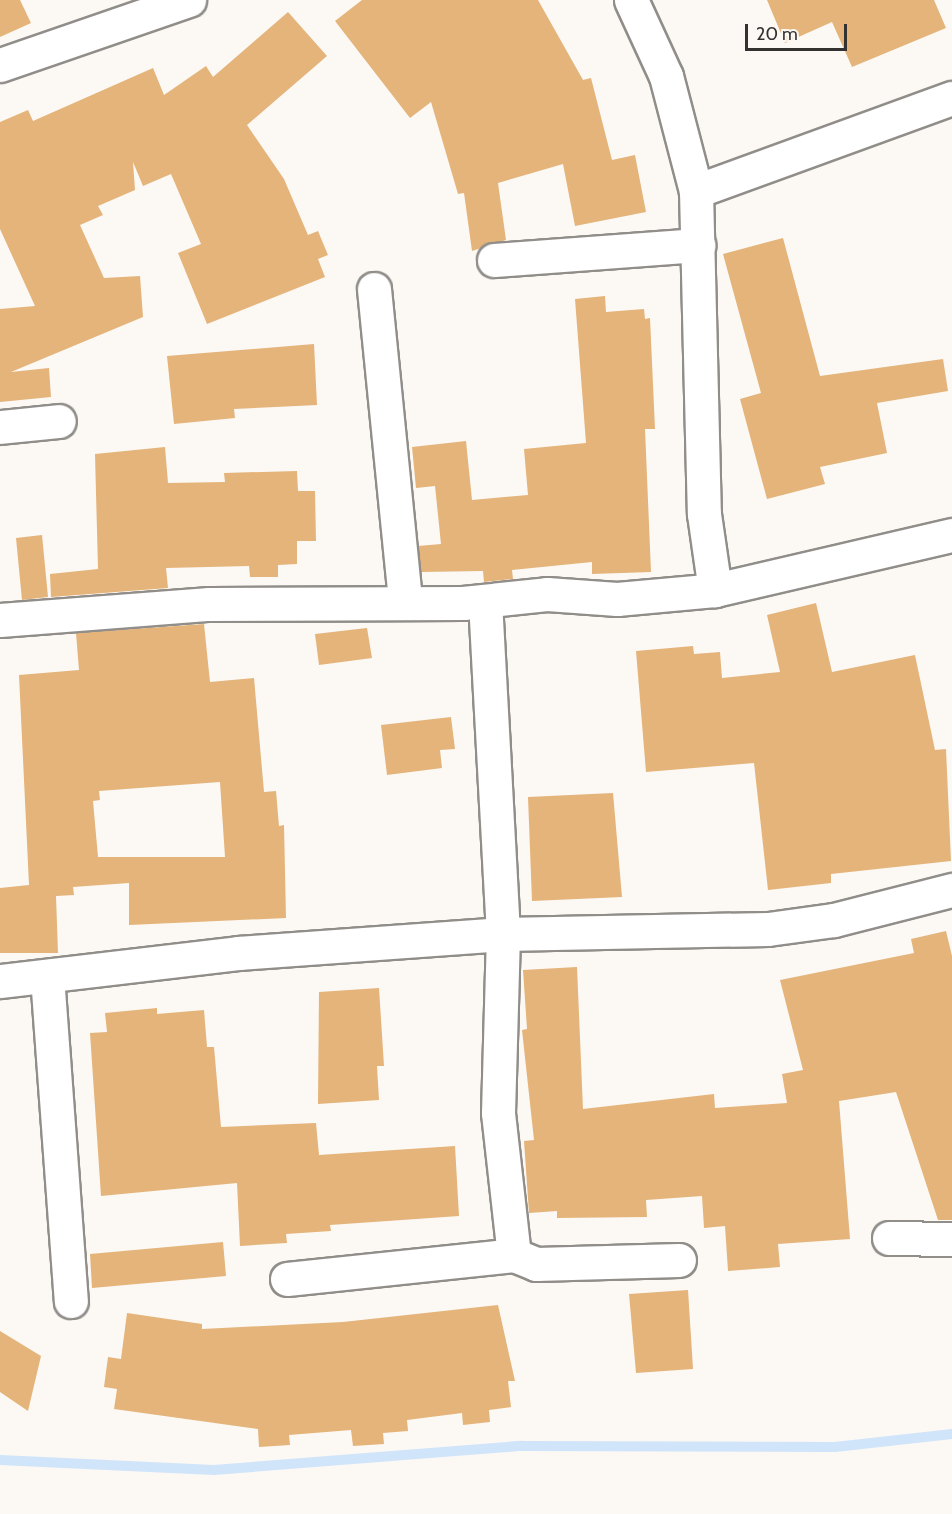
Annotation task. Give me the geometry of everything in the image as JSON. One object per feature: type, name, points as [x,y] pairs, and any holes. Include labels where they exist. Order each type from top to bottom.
[{"type":"street","points":[[0,65],[189,0]]},
{"type":"street","points":[[631,0],[666,76],[696,191],[704,514],[715,590]]},
{"type":"street","points":[[696,191],[952,98]]},
{"type":"street","points":[[494,261],[698,245]]},
{"type":"street","points":[[374,289],[405,601]]},
{"type":"street","points":[[0,427],[59,421]]},
{"type":"street","points":[[0,620],[209,604],[485,601],[547,594],[617,599],[715,590],[952,535]]},
{"type":"street","points":[[485,601],[503,934],[498,1113],[514,1255]]},
{"type":"street","points":[[0,981],[238,953],[503,934],[768,929],[834,920],[952,890]]},
{"type":"street","points":[[47,976],[71,1301]]},
{"type":"street","points":[[889,1238],[952,1239]]},
{"type":"street","points":[[287,1280],[514,1255],[536,1264],[679,1260]]},
{"type":"building","points":[[0,0],[20,0],[31,23],[0,37]]},
{"type":"building","points":[[362,0],[538,0],[583,80],[591,78],[612,160],[635,155],[646,212],[575,226],[563,164],[498,183],[506,240],[472,251],[464,193],[458,194],[431,102],[410,118],[335,21]]},
{"type":"building","points":[[767,0],[934,0],[946,28],[852,67],[832,22],[785,43]]},
{"type":"building","points":[[288,12],[327,56],[247,125],[284,179],[308,235],[318,231],[328,255],[318,259],[325,277],[207,324],[178,253],[201,244],[171,174],[143,186],[133,162],[135,190],[98,206],[103,215],[80,225],[104,278],[140,276],[143,317],[11,372],[49,368],[51,397],[0,402],[0,309],[35,306],[0,229],[0,122],[28,110],[33,121],[153,68],[164,95],[206,66],[213,77]]},
{"type":"building","points":[[783,238],[820,376],[943,359],[948,391],[877,403],[887,453],[820,467],[825,484],[767,499],[740,399],[761,393],[723,254]]},
{"type":"building","points":[[605,296],[606,312],[644,309],[645,319],[650,318],[655,429],[645,429],[651,572],[592,574],[592,562],[512,570],[513,579],[484,582],[483,571],[421,572],[418,546],[441,544],[435,486],[416,488],[412,447],[466,441],[472,500],[528,495],[524,449],[586,443],[575,299]]},
{"type":"building","points":[[314,344],[317,405],[234,409],[235,418],[174,424],[167,356]]},
{"type":"building","points":[[165,447],[168,483],[225,482],[224,473],[297,471],[298,491],[315,491],[316,541],[297,541],[297,564],[278,565],[278,577],[250,577],[249,566],[166,568],[168,588],[51,597],[50,574],[98,569],[95,454]]},
{"type":"building","points":[[42,535],[48,597],[22,600],[16,538]]},
{"type":"building","points":[[816,603],[832,672],[915,655],[935,750],[946,749],[951,861],[831,874],[831,883],[768,890],[754,763],[646,772],[636,651],[693,646],[694,654],[720,652],[722,678],[780,672],[767,615]]},
{"type":"building","points":[[204,624],[210,682],[254,678],[264,792],[276,791],[279,826],[284,825],[286,918],[129,925],[129,883],[73,887],[74,895],[56,896],[58,953],[0,953],[0,888],[29,885],[19,675],[79,670],[76,633]],"holes":[[[220,782],[225,857],[98,857],[93,801],[100,800],[99,791]]]},
{"type":"building","points":[[367,628],[372,658],[319,665],[315,634]]},
{"type":"building","points":[[451,717],[455,749],[440,750],[442,768],[387,775],[381,725]]},
{"type":"building","points":[[613,793],[622,897],[532,901],[528,797]]},
{"type":"building","points":[[946,931],[952,956],[952,1220],[938,1220],[896,1092],[839,1101],[850,1239],[778,1244],[780,1267],[728,1271],[725,1226],[704,1228],[702,1196],[646,1200],[647,1217],[557,1218],[557,1211],[529,1213],[524,1141],[534,1140],[522,1030],[527,1029],[523,970],[577,967],[583,1109],[714,1094],[715,1108],[787,1103],[782,1074],[803,1070],[780,980],[914,953],[911,939]]},
{"type":"building","points":[[379,988],[384,1066],[377,1066],[379,1100],[318,1104],[319,992]]},
{"type":"building","points":[[157,1008],[157,1014],[204,1010],[207,1047],[214,1047],[221,1127],[316,1123],[319,1155],[455,1146],[459,1216],[330,1225],[331,1231],[286,1234],[287,1243],[240,1246],[237,1183],[101,1196],[90,1033],[107,1032],[105,1013]]},
{"type":"building","points":[[223,1242],[226,1276],[92,1288],[90,1254]]},
{"type":"building","points":[[688,1290],[693,1369],[636,1373],[629,1294]]},
{"type":"building","points":[[498,1305],[515,1381],[508,1381],[511,1407],[489,1410],[490,1422],[463,1425],[462,1413],[407,1420],[408,1431],[383,1433],[384,1444],[353,1446],[351,1430],[289,1435],[290,1445],[259,1447],[258,1429],[114,1409],[117,1389],[104,1387],[108,1357],[121,1359],[127,1313],[202,1324],[202,1329],[343,1322]]},
{"type":"building","points":[[0,1331],[41,1356],[28,1411],[0,1392]]},
{"type":"waterway","points":[[0,1460],[214,1470],[521,1446],[835,1447],[952,1434]]}]
